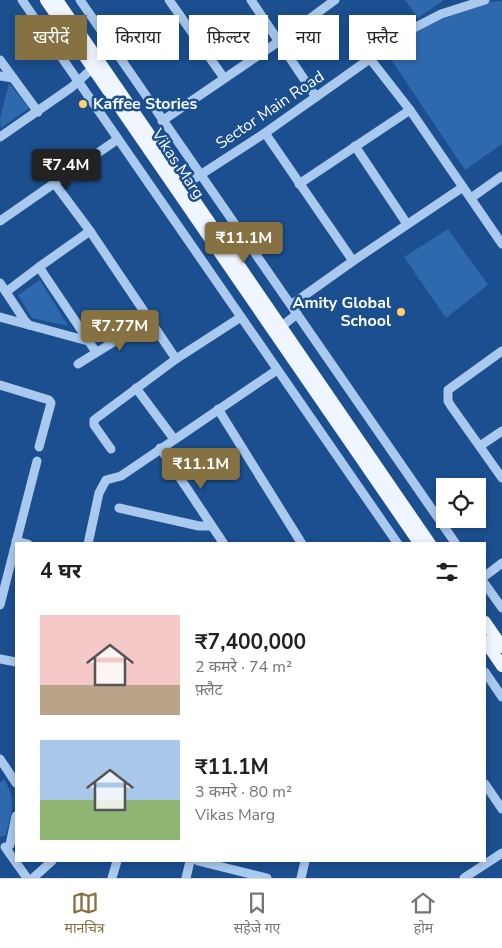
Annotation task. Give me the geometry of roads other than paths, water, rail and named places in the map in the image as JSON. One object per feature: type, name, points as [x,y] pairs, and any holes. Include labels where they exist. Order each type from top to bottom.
[{"type":"main road","name":"Vikas Marg","points":[[46,0],[96,65],[181,187],[419,542]]},
{"type":"main road","name":"Vikas Marg","points":[[57,0],[96,65]]},
{"type":"main road","name":"Vikas Marg","points":[[181,187],[282,326],[429,542]]},
{"type":"main road","points":[[486,623],[502,647]]},
{"type":"main road","points":[[486,642],[502,666]]},
{"type":"street","points":[[22,0],[397,542]]},
{"type":"street","points":[[80,0],[455,542]]},
{"type":"street","points":[[169,0],[224,78]]},
{"type":"street","points":[[162,120],[278,42],[251,0]]},
{"type":"street","points":[[315,15],[335,0]]},
{"type":"street","name":"Sector Main Road","points":[[416,28],[441,14],[485,0]]},
{"type":"street","points":[[0,60],[38,112]]},
{"type":"street","points":[[290,60],[316,97]]},
{"type":"street","points":[[370,60],[410,110],[502,242]]},
{"type":"street","name":"Sector Main Road","points":[[181,187],[265,133],[370,60]]},
{"type":"street","points":[[0,137],[78,82],[96,65]]},
{"type":"street","points":[[0,76],[13,78]]},
{"type":"street","points":[[299,184],[410,110]]},
{"type":"street","points":[[265,133],[353,261]]},
{"type":"street","points":[[0,221],[118,139]]},
{"type":"street","points":[[356,146],[407,224]]},
{"type":"street","points":[[471,198],[502,176]]},
{"type":"street","points":[[55,184],[90,231],[176,359]]},
{"type":"street","points":[[291,305],[463,187]]},
{"type":"street","points":[[6,292],[90,231]]},
{"type":"street","points":[[38,267],[96,352]]},
{"type":"street","points":[[0,283],[29,325]]},
{"type":"street","points":[[282,326],[297,314]]},
{"type":"street","points":[[0,317],[88,341]]},
{"type":"street","points":[[111,449],[94,425],[94,420],[176,359],[241,317]]},
{"type":"street","points":[[78,364],[149,320]]},
{"type":"street","points":[[502,351],[448,390],[447,395],[451,406],[502,478]]},
{"type":"street","points":[[88,542],[98,493],[106,480],[120,476],[277,370]]},
{"type":"street","points":[[0,385],[49,400],[51,403],[39,447]]},
{"type":"street","points":[[136,388],[174,439]]},
{"type":"street","points":[[218,409],[301,542]]},
{"type":"street","points":[[480,446],[502,431]]},
{"type":"street","points":[[160,448],[223,542]]},
{"type":"street","points":[[20,542],[16,541],[36,462]]},
{"type":"street","points":[[120,508],[199,526],[211,526]]},
{"type":"street","points":[[0,605],[15,545]]},
{"type":"street","points":[[486,575],[502,563]]},
{"type":"street","points":[[486,585],[502,608]]},
{"type":"street","points":[[0,658],[15,662]]},
{"type":"street","points":[[486,673],[502,697]]},
{"type":"street","points":[[0,759],[15,782]]},
{"type":"street","points":[[486,785],[502,809]]},
{"type":"street","points":[[15,820],[8,846],[15,858]]},
{"type":"street","points":[[486,860],[502,853]]},
{"type":"street","points":[[18,862],[27,878]]},
{"type":"street","points":[[33,878],[51,862]]},
{"type":"street","points":[[112,878],[117,862]]},
{"type":"street","points":[[186,878],[190,862]]},
{"type":"street","points":[[206,862],[230,865],[267,878]]},
{"type":"street","points":[[301,878],[305,862]]},
{"type":"street","points":[[464,878],[477,864]]},
{"type":"place","name":"Kaffee Stories","points":[[83,104]]},
{"type":"place","name":"Amity Global School","points":[[401,312]]}]
